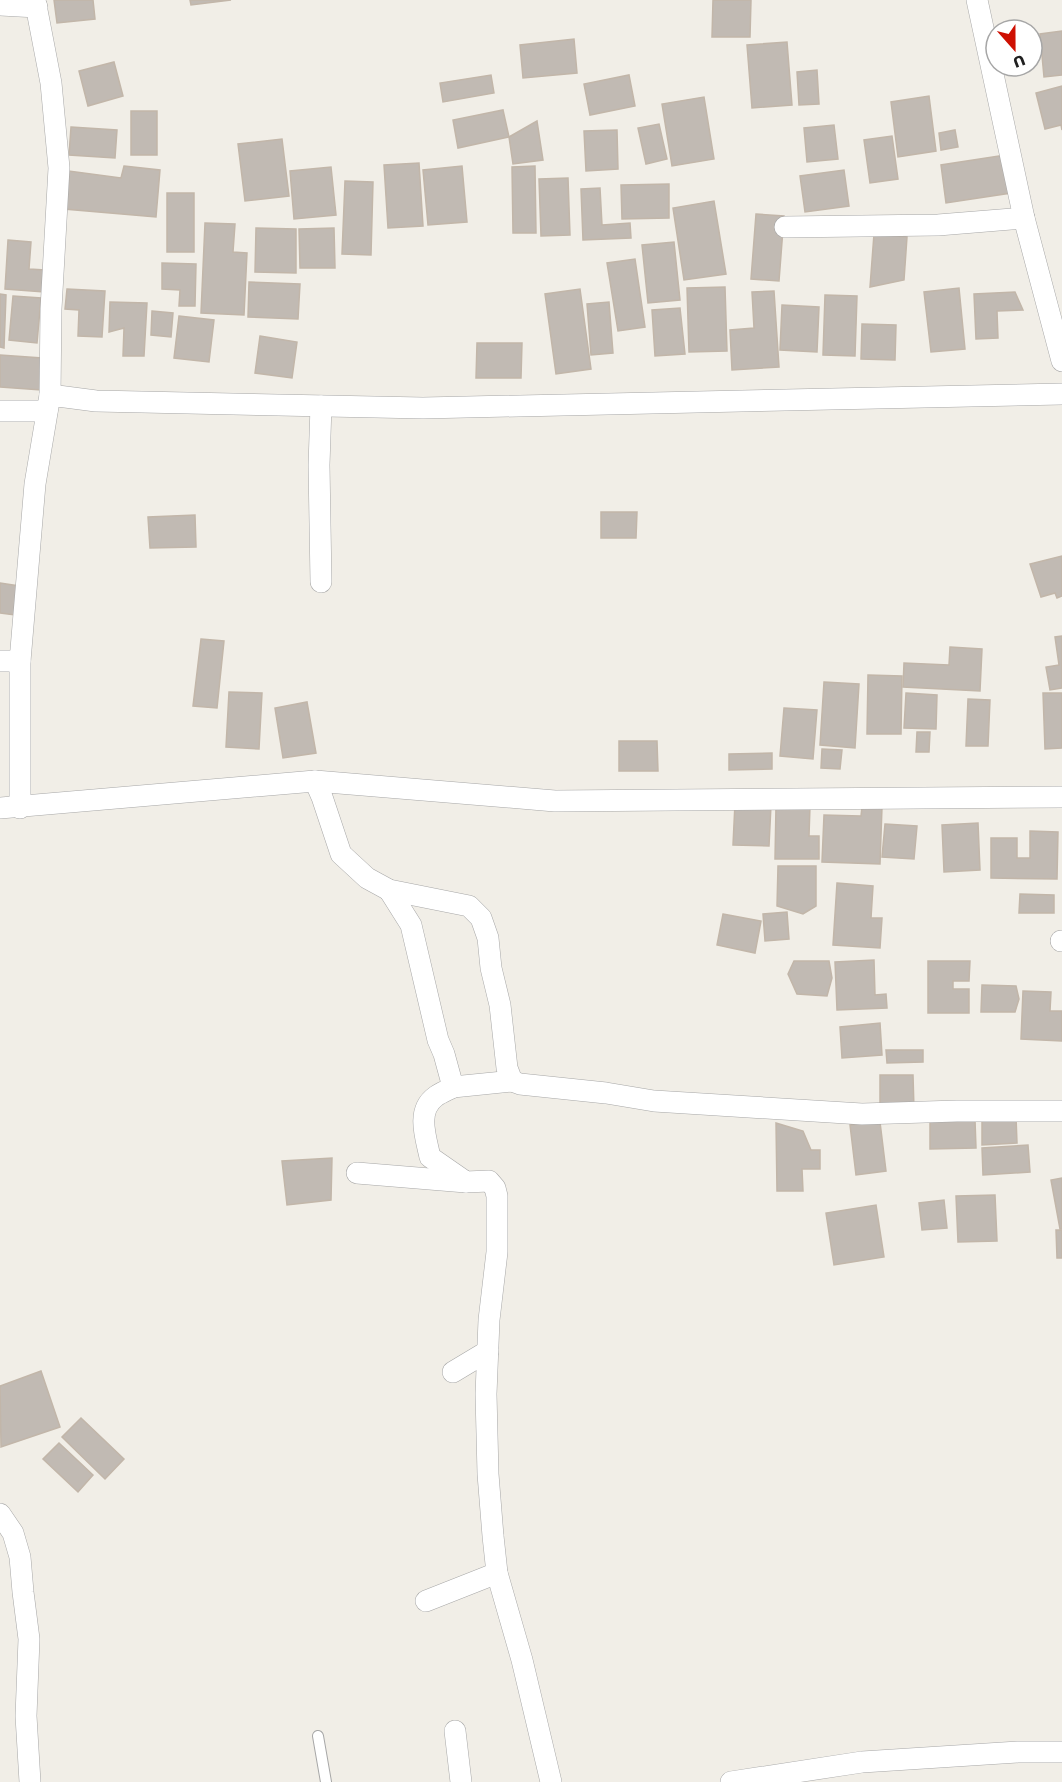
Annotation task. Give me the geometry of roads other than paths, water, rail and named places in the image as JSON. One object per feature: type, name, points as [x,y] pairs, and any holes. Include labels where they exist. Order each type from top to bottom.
[{"type":"street","points":[[977,0],[1024,218],[1062,361]]},
{"type":"street","points":[[0,5],[36,4],[51,83],[59,168],[48,403],[10,661],[10,808],[315,781],[555,801],[1062,797]]},
{"type":"street","points":[[785,227],[938,225],[1024,218]]},
{"type":"street","points":[[0,411],[48,403],[96,401],[423,408],[1062,394]]},
{"type":"street","points":[[321,406],[318,465],[321,582]]},
{"type":"street","points":[[315,781],[341,854],[367,878],[389,890],[469,906],[481,918],[488,938],[500,1005],[507,1068],[512,1081]]},
{"type":"street","points":[[389,890],[411,925],[438,1040],[453,1087]]},
{"type":"street","points":[[466,1182],[430,1157],[423,1126],[425,1111],[434,1097],[453,1087],[512,1081],[520,1084],[606,1093],[654,1101],[862,1114],[1062,1111]]},
{"type":"street","points":[[357,1173],[466,1182],[489,1181],[495,1188],[497,1252],[486,1394],[488,1474],[497,1573],[522,1660],[551,1782]]},
{"type":"street","points":[[453,1372],[488,1351]]},
{"type":"street","points":[[0,1514],[13,1533],[20,1557],[29,1640],[26,1716],[30,1782]]},
{"type":"street","points":[[426,1601],[497,1573]]},
{"type":"street","points":[[455,1731],[461,1782]]},
{"type":"street","points":[[731,1782],[862,1762],[1018,1752],[1062,1752]]},
{"type":"lane","points":[[318,1736],[326,1782]]}]
